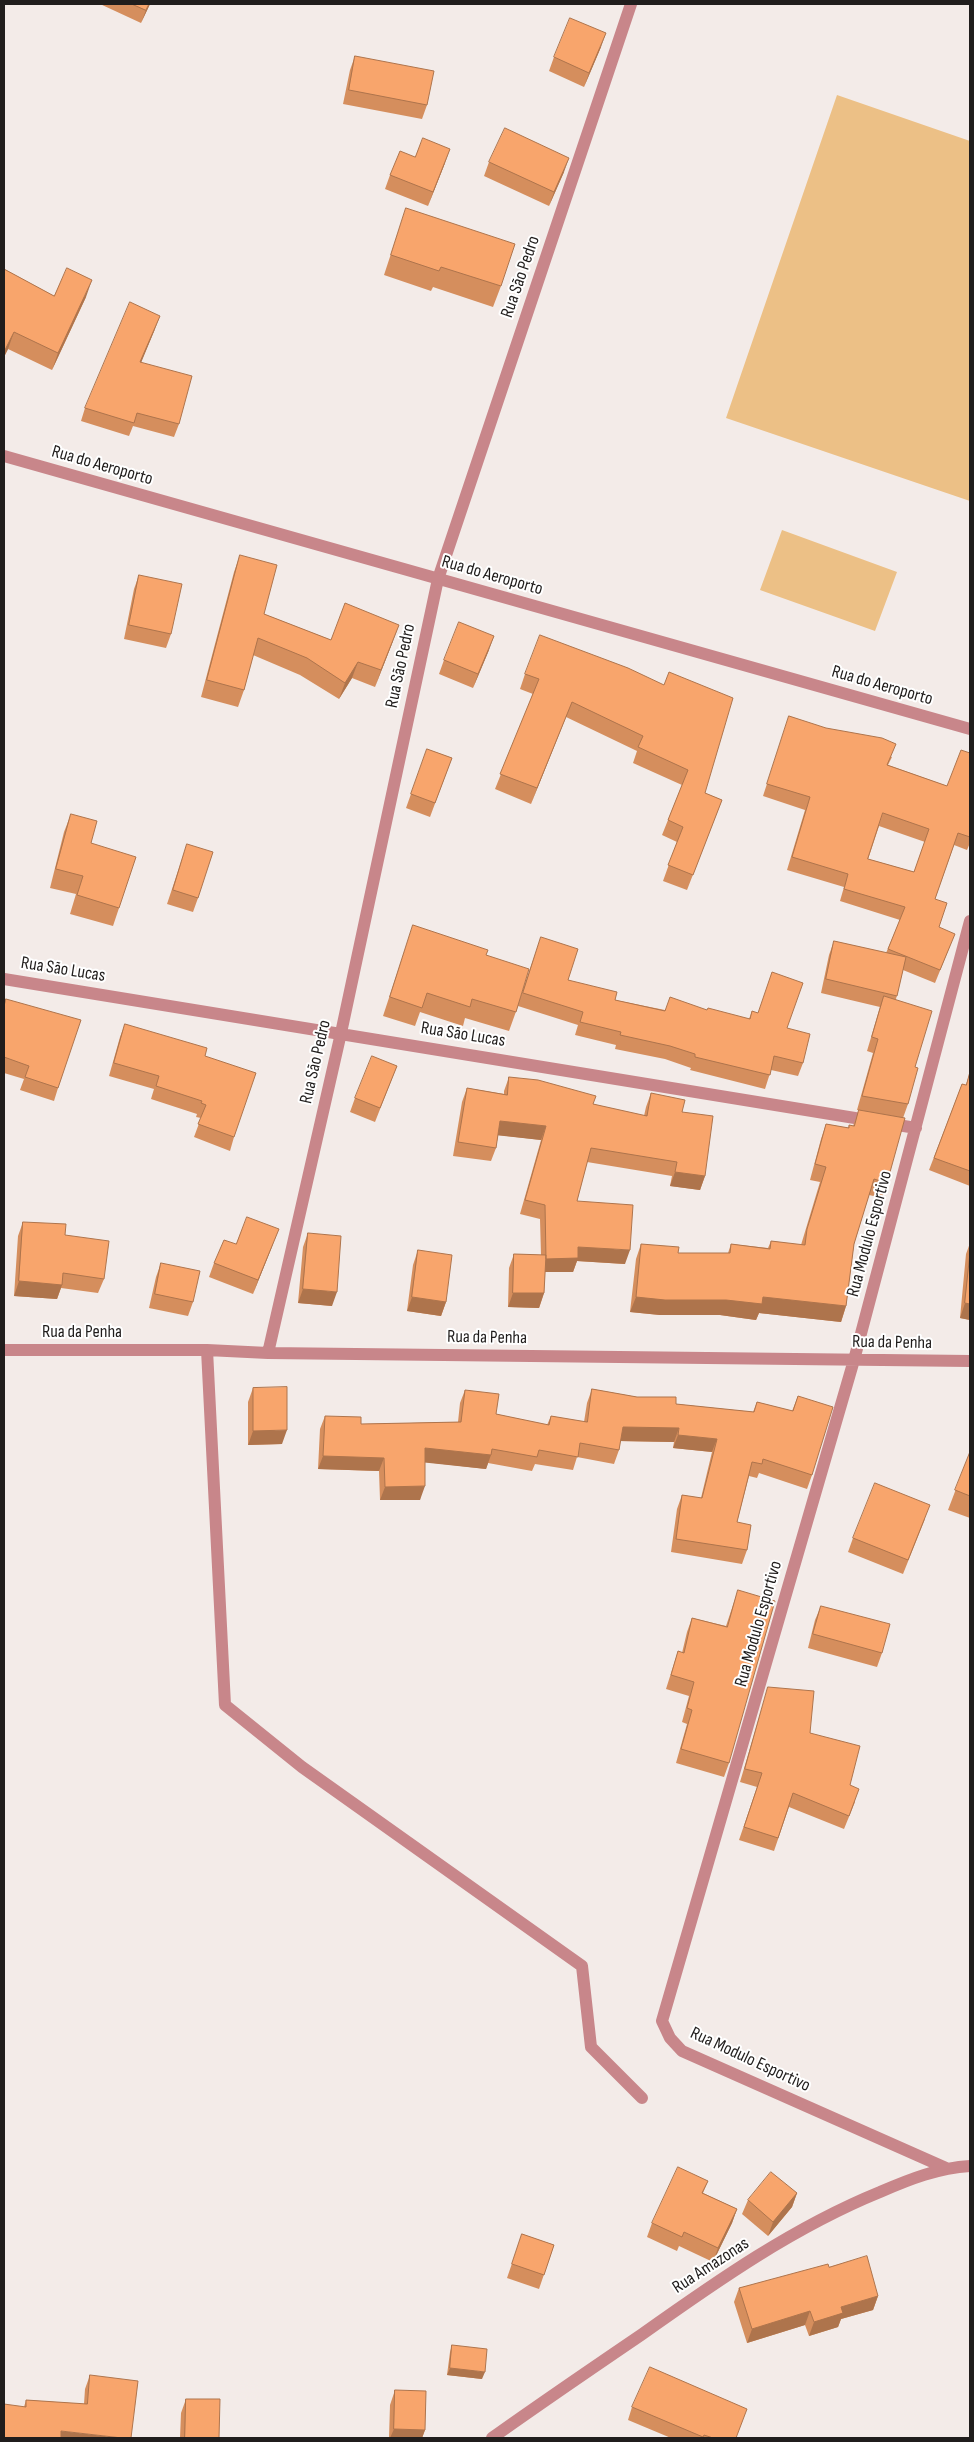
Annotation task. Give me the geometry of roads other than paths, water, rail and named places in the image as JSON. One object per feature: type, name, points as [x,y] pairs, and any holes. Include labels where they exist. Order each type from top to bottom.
[{"type":"street","name":"Rua São Pedro","points":[[268,1353],[341,1033],[438,579],[631,4]]},
{"type":"street","name":"Rua do Aeroporto","points":[[4,456],[970,729]]},
{"type":"street","name":"Rua Modulo Esportivo","points":[[946,2168],[682,2050],[670,2038],[662,2022],[854,1360],[970,921]]},
{"type":"street","name":"Rua São Lucas","points":[[4,979],[916,1128]]},
{"type":"street","name":"Rua da Penha","points":[[4,1350],[207,1350],[268,1353],[970,1362]]},
{"type":"street","points":[[207,1350],[225,1705],[302,1768],[582,1966],[591,2047],[642,2098]]},
{"type":"street","name":"Rua Amazonas","points":[[496,2437],[720,2279],[791,2236],[856,2202],[913,2178],[946,2168],[970,2166]]}]
